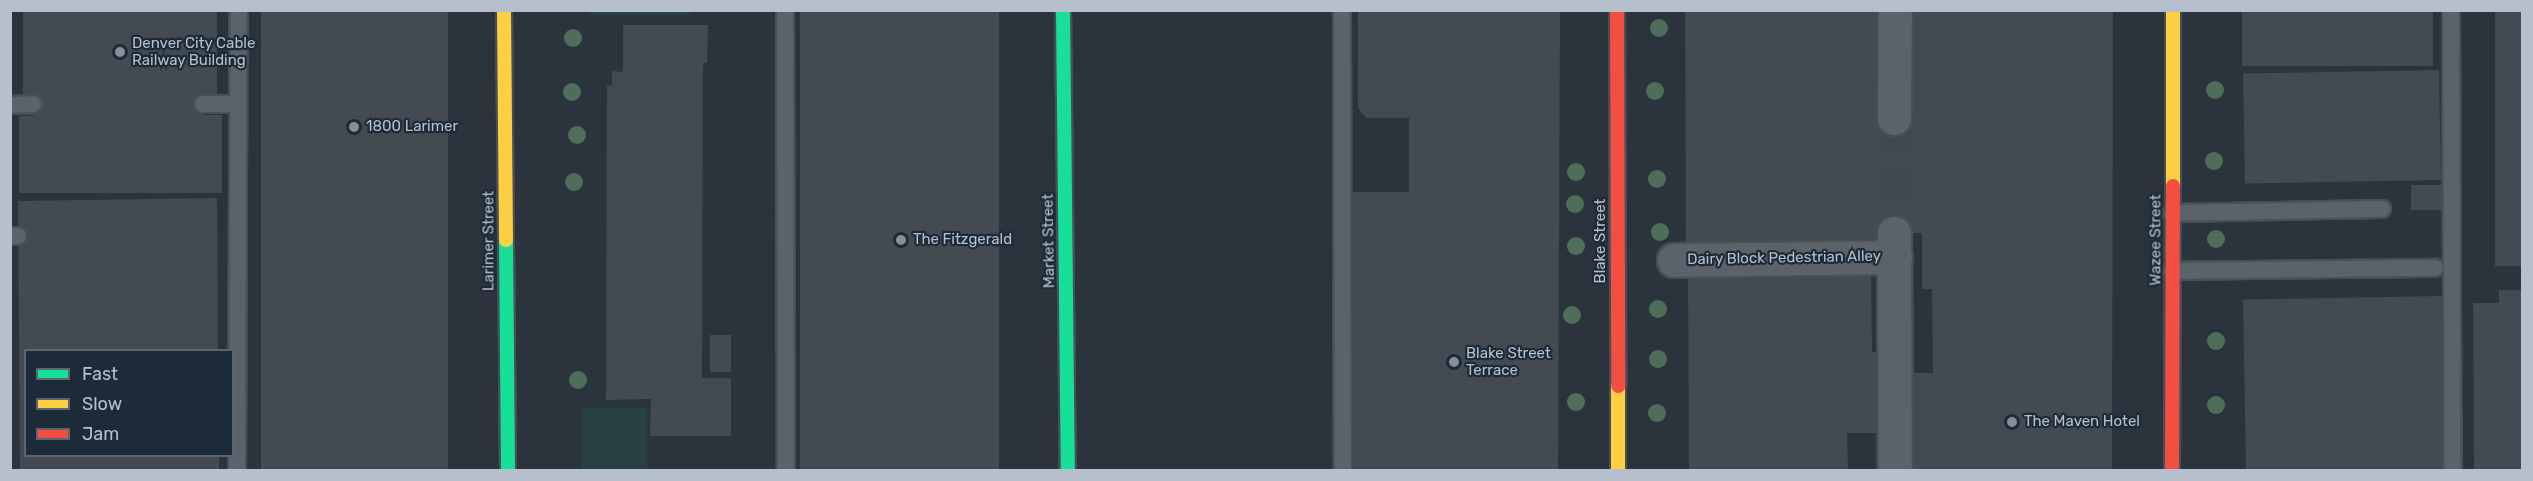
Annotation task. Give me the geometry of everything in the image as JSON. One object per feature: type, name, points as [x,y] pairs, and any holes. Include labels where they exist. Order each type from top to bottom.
[{"type":"street","name":"Larimer Street","points":[[504,10],[508,471]]},
{"type":"street","name":"Market Street","points":[[1063,10],[1068,471]]},
{"type":"street","name":"Blake Street","points":[[1617,10],[1618,471]]},
{"type":"street","points":[[1894,118],[1895,10]]},
{"type":"street","name":"Wazee Street","points":[[2172,471],[2173,10]]},
{"type":"street","name":"Dairy Block Pedestrian Alley","points":[[1674,260],[1894,245],[1895,471]]},
{"type":"lane","points":[[237,471],[239,10]]},
{"type":"lane","points":[[785,10],[786,471]]},
{"type":"lane","points":[[1342,10],[1343,471]]},
{"type":"lane","points":[[2451,10],[2453,471]]},
{"type":"lane","points":[[10,105],[33,104]]},
{"type":"lane","points":[[203,105],[238,104]]},
{"type":"lane","points":[[2172,213],[2382,209]]},
{"type":"lane","points":[[2172,271],[2435,268]]},
{"type":"green space","points":[[590,10],[691,11],[691,15],[590,15]]},
{"type":"green space","points":[[582,408],[647,408],[647,470],[582,470]]},
{"type":"building","points":[[23,10],[217,10],[217,94],[204,94],[203,115],[222,115],[222,193],[19,193],[19,116],[33,116],[33,94],[23,94]]},
{"type":"building","name":"1800 Larimer","points":[[261,10],[448,10],[448,470],[261,470]]},
{"type":"building","name":"The Fitzgerald","points":[[800,10],[999,10],[999,470],[800,470]]},
{"type":"building","points":[[1358,10],[1560,10],[1558,470],[1350,470],[1351,192],[1409,192],[1409,118],[1366,118],[1358,108]]},
{"type":"building","points":[[1685,10],[2113,10],[2112,470],[1913,470],[1912,373],[1933,373],[1932,289],[1922,289],[1922,233],[1885,233],[1885,247],[1686,248]]},
{"type":"building","points":[[2242,10],[2433,10],[2433,66],[2242,66]]},
{"type":"building","points":[[2495,10],[2522,10],[2522,266],[2495,266]]},
{"type":"building","points":[[623,25],[708,25],[707,63],[703,63],[702,378],[731,378],[731,436],[650,436],[651,399],[606,400],[607,86],[612,85],[612,71],[623,72]]},
{"type":"building","points":[[2439,70],[2441,180],[2245,183],[2243,73]]},
{"type":"building","points":[[2411,185],[2445,185],[2445,210],[2411,210]]},
{"type":"building","points":[[217,198],[218,349],[24,349],[24,457],[219,457],[219,470],[20,470],[18,201]]},
{"type":"building","points":[[1871,270],[1872,352],[1887,352],[1887,433],[1847,433],[1848,470],[1689,470],[1688,272]]},
{"type":"building","points":[[2499,290],[2522,290],[2522,470],[2474,470],[2473,303],[2499,303]]},
{"type":"building","points":[[2442,296],[2445,470],[2246,470],[2243,299]]},
{"type":"building","points":[[710,335],[731,335],[731,372],[710,372]]},
{"type":"tunnel","points":[[1894,118],[1894,233]]},
{"type":"traffic: fast","points":[[1063,10],[1068,470]]},
{"type":"traffic: fast","points":[[506,240],[508,470]]},
{"type":"traffic: slow","points":[[504,10],[506,240]]},
{"type":"traffic: slow","points":[[2173,10],[2173,186]]},
{"type":"traffic: slow","points":[[1618,386],[1618,470]]},
{"type":"traffic: jam","points":[[1617,10],[1618,386]]},
{"type":"traffic: jam","points":[[2172,470],[2173,186]]},
{"type":"place","name":"Denver City Cable Railway Building","points":[[120,52]]},
{"type":"place","name":"1800 Larimer","points":[[354,127]]},
{"type":"place","name":"The Fitzgerald","points":[[901,240]]},
{"type":"place","name":"Blake Street Terrace","points":[[1454,362]]},
{"type":"place","name":"The Maven Hotel","points":[[2012,422]]}]
